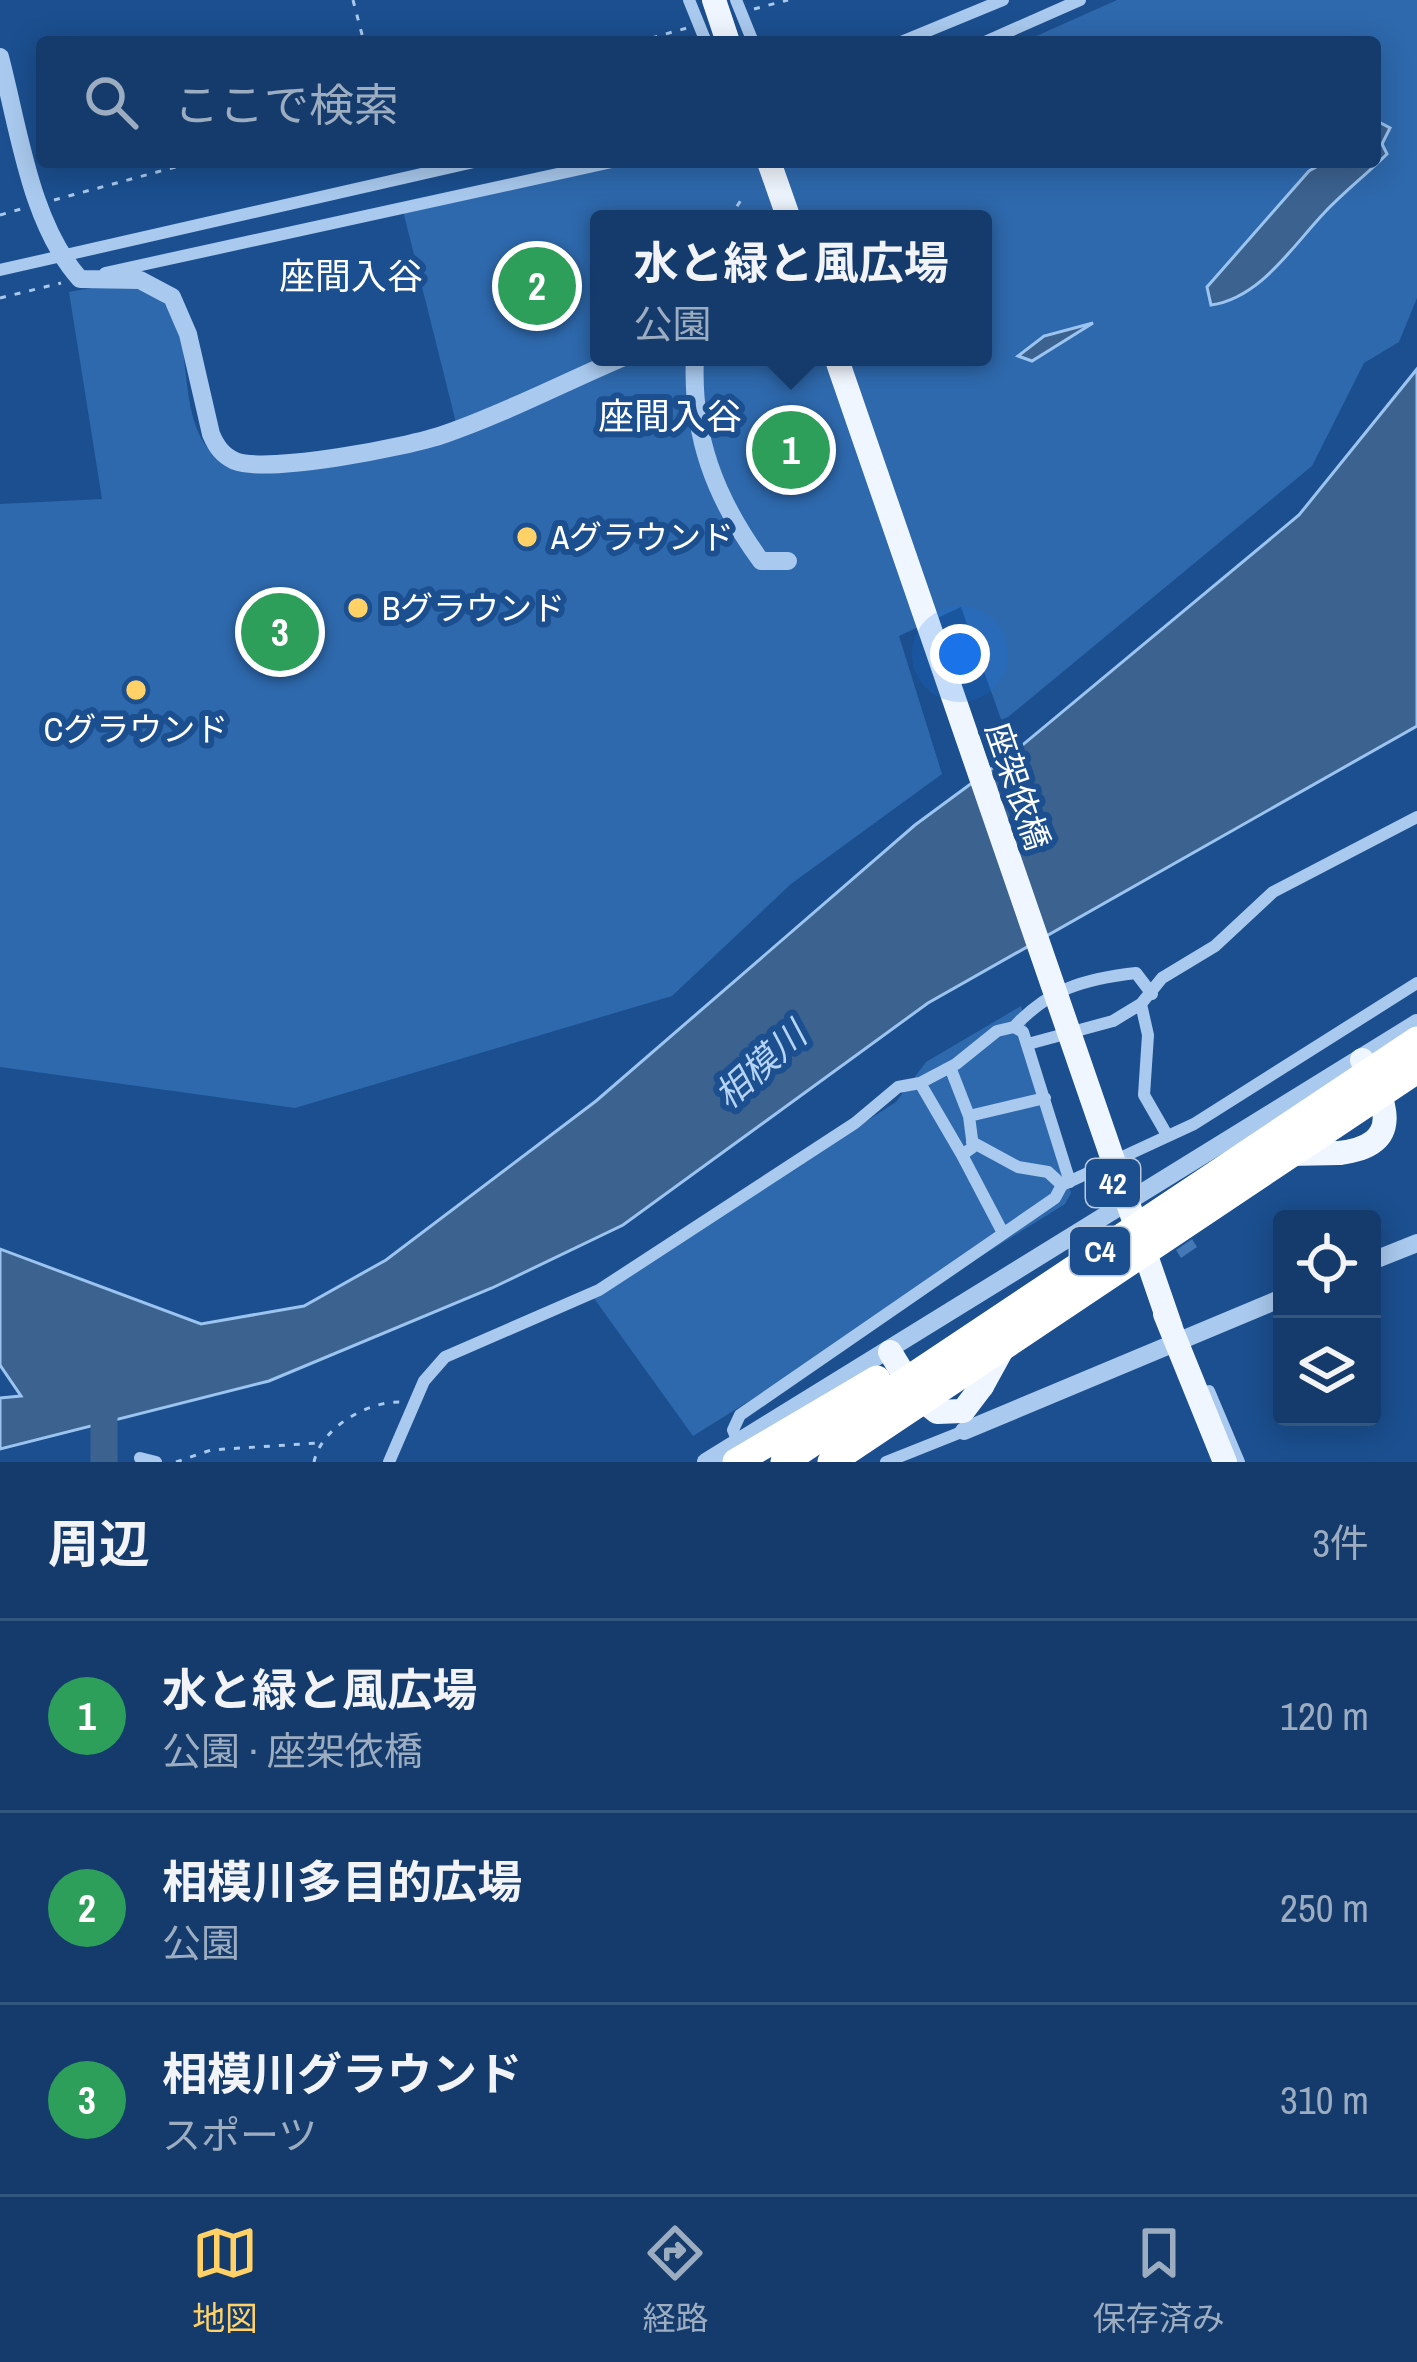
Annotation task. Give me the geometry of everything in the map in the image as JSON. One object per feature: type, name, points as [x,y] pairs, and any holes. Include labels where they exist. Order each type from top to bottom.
[{"type":"highway","name":"C4","points":[[784,1462],[1417,1040]]},
{"type":"highway","name":"C4","points":[[831,1462],[1417,1070]]},
{"type":"highway","points":[[738,1453],[1104,1248]]},
{"type":"highway","points":[[857,1462],[1062,1306]]},
{"type":"main road","points":[[715,0],[726,36]]},
{"type":"main road","points":[[771,168],[785,210]]},
{"type":"main road","name":"座架依橋","points":[[839,366],[1136,1233],[1222,1462]]},
{"type":"main road","points":[[890,1352],[917,1396],[937,1412],[963,1411],[1015,1326],[1040,1299],[1136,1233],[1268,1157],[1363,1150],[1376,1142],[1385,1112],[1362,1060]]},
{"type":"street","points":[[689,0],[704,36]]},
{"type":"street","points":[[916,36],[1003,0]]},
{"type":"street","points":[[999,36],[1080,0]]},
{"type":"street","points":[[739,6],[751,36]]},
{"type":"street","points":[[0,58],[40,204],[60,255],[80,279],[140,280],[172,297],[188,334],[218,449],[246,463],[367,452],[445,434],[603,366]]},
{"type":"street","points":[[0,270],[448,168]]},
{"type":"street","points":[[80,279],[585,168]]},
{"type":"street","points":[[695,366],[694,411],[717,489],[761,561],[772,566],[788,562]]},
{"type":"street","points":[[1028,1044],[1112,1021],[1147,999],[1162,979],[1215,946],[1273,892],[1417,817]]},
{"type":"street","points":[[389,1462],[424,1381],[445,1357],[599,1289],[855,1123],[898,1087],[920,1083],[950,1067],[986,1037],[1014,1027],[1049,993],[1136,973],[1147,999],[1144,1095],[1167,1136]]},
{"type":"street","points":[[738,1453],[734,1430],[740,1415],[1055,1198],[1066,1184],[1167,1136],[1417,983]]},
{"type":"street","points":[[706,1462],[738,1453],[890,1352],[1417,1023]]},
{"type":"street","points":[[1014,1027],[1028,1044],[1046,1098],[1066,1184]]},
{"type":"street","points":[[950,1067],[969,1116],[972,1142],[962,1155]]},
{"type":"street","points":[[920,1083],[1003,1233]]},
{"type":"street","points":[[969,1116],[1046,1098]]},
{"type":"street","points":[[972,1142],[1018,1167],[1048,1172],[1066,1184]]},
{"type":"street","points":[[1127,1205],[1176,1336],[1239,1462]]},
{"type":"street","points":[[1381,1258],[1415,1248]]},
{"type":"street","points":[[886,1462],[1176,1336],[1273,1301]]},
{"type":"street","points":[[140,1458],[156,1462]]},
{"type":"path","points":[[353,0],[362,36]]},
{"type":"path","points":[[739,6],[788,0]]},
{"type":"path","points":[[0,215],[172,168]]},
{"type":"path","points":[[735,210],[741,200]]},
{"type":"path","points":[[0,298],[80,279]]},
{"type":"path","points":[[176,1462],[211,1450],[318,1443],[373,1405],[415,1402]]},
{"type":"path","points":[[314,1462],[318,1443]]},
{"type":"shaded area","points":[[1117,0],[1417,0],[1417,298],[1399,342],[1364,363],[1312,466],[1002,722],[961,607],[899,636],[942,774],[791,884],[672,996],[295,1108],[0,1067],[0,504],[102,499],[69,292],[123,287],[156,297],[174,318],[193,414],[205,444],[231,467],[458,431],[403,211],[586,168],[1381,168],[1381,36],[1036,36]]},
{"type":"shaded area","points":[[1021,1006],[1071,1193],[1065,1204],[693,1436],[593,1297],[896,1102],[926,1062]]},
{"type":"water","points":[[1381,123],[1390,128],[1382,144],[1387,154],[1381,160]]},
{"type":"water","points":[[1372,168],[1261,281],[1211,305],[1207,287],[1309,171]]},
{"type":"water","points":[[1093,323],[1032,361],[1018,356],[1044,336]]},
{"type":"water","name":"相模川","points":[[1417,369],[1417,726],[928,1003],[623,1225],[492,1288],[269,1381],[0,1449],[0,1398],[21,1396],[0,1365],[0,1249],[201,1324],[304,1306],[386,1260],[596,1101],[915,825],[1014,752],[1299,515]]},
{"type":"building","points":[[1192,1239],[1197,1247],[1181,1258],[1176,1250]]},
{"type":"waterway","points":[[104,1462],[104,1403],[117,1396]]},
{"type":"place","name":"相模川多目的広場","points":[[537,286]]},
{"type":"place","name":"水と緑と風広場","points":[[791,450]]},
{"type":"place","name":"Aグラウンド","points":[[527,537]]},
{"type":"place","name":"Bグラウンド","points":[[358,608]]},
{"type":"place","name":"相模川グラウンド","points":[[280,632]]},
{"type":"place","name":"Cグラウンド","points":[[136,690]]},
{"type":"district","name":"座間入谷","points":[[351,276]]},
{"type":"district","name":"座間入谷","points":[[670,416]]}]
